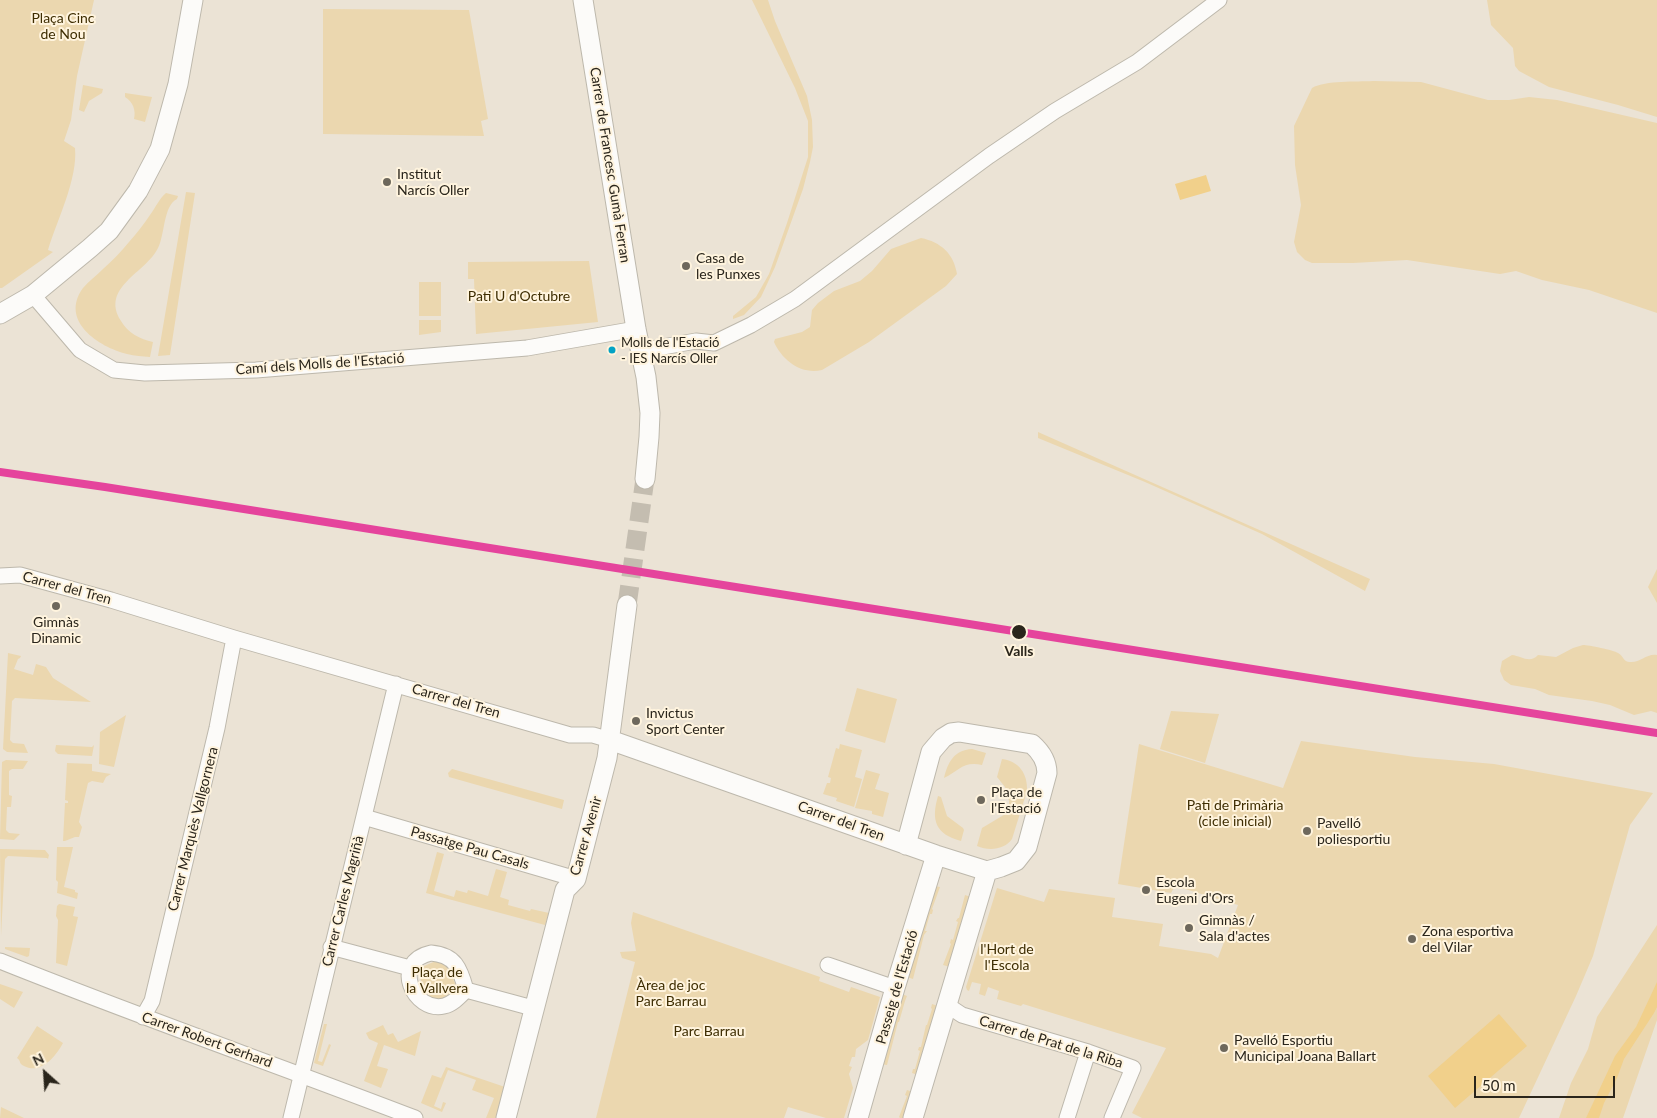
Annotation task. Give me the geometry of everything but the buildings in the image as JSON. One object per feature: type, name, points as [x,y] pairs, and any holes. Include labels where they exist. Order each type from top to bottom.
[{"type":"street","points":[[0,314],[33,295],[109,231],[138,191],[160,149],[176,94],[193,0]]},
{"type":"street","name":"Carrer de Francesc Gumà Ferran","points":[[583,0],[636,329]]},
{"type":"street","points":[[640,351],[696,341],[714,343],[795,299],[989,156],[1055,111],[1137,62],[1219,0]]},
{"type":"street","name":"Camí dels Molls de l'Estació","points":[[33,295],[80,350],[114,370],[145,374],[256,370],[527,348],[636,329]]},
{"type":"street","points":[[636,329],[646,377],[650,422],[645,479]]},
{"type":"street","name":"Carrer del Tren","points":[[0,576],[20,575],[570,735],[593,735],[610,740],[906,845]]},
{"type":"street","name":"Carrer Avenir","points":[[506,1118],[565,890],[576,878],[606,764],[627,605]]},
{"type":"street","name":"Carrer Marquès Vallgornera","points":[[143,1017],[152,1001],[217,728],[234,638]]},
{"type":"street","name":"Carrer Carles Magriñà","points":[[291,1118],[396,684]]},
{"type":"street","points":[[959,732],[1032,744],[1040,751],[1047,766],[1047,773],[1027,847],[1016,861],[986,871],[936,855],[906,845],[931,752],[942,738],[959,732]]},
{"type":"street","name":"Passatge Pau Casals","points":[[364,817],[576,878]]},
{"type":"street","name":"Passeig de l'Estació","points":[[858,1118],[936,855]]},
{"type":"street","points":[[913,1118],[986,871]]},
{"type":"street","points":[[331,947],[410,968]]},
{"type":"street","points":[[431,953],[448,957],[459,971],[466,990],[458,999],[446,1006],[434,1006],[425,1003],[412,990],[409,980],[410,968],[413,962],[422,955],[431,953]]},
{"type":"street","name":"Carrer Robert Gerhard","points":[[0,961],[143,1017],[302,1074],[414,1118]]},
{"type":"street","points":[[828,965],[895,988]]},
{"type":"street","points":[[466,990],[534,1007]]},
{"type":"street","name":"Carrer de Prat de la Riba","points":[[947,1005],[962,1014],[1088,1052],[1133,1068],[1112,1118]]},
{"type":"street","points":[[1067,1118],[1088,1052]]},
{"type":"green space","name":"Plaça Cinc de Nou","points":[[0,0],[94,0],[77,76],[71,120],[64,141],[75,148],[73,173],[48,250],[53,252],[2,288],[0,288]]},
{"type":"green space","points":[[752,0],[768,0],[807,96],[812,120],[813,147],[803,189],[775,267],[761,297],[744,315],[733,319],[733,316],[756,297],[769,274],[808,157],[808,121],[795,88]]},
{"type":"green space","points":[[1487,0],[1657,0],[1657,117],[1549,87],[1519,71],[1515,66],[1513,48],[1491,25]]},
{"type":"green space","points":[[323,9],[469,10],[488,119],[481,121],[484,136],[323,134]]},
{"type":"green space","points":[[1373,81],[1421,82],[1488,100],[1509,100],[1529,97],[1557,100],[1657,123],[1657,313],[1589,290],[1542,280],[1516,271],[1500,274],[1407,260],[1312,263],[1305,260],[1297,252],[1294,242],[1301,205],[1295,165],[1294,126],[1312,88],[1318,85],[1333,83]]},
{"type":"green space","points":[[83,85],[103,89],[102,93],[89,101],[84,112],[79,110]]},
{"type":"green space","points":[[125,93],[152,97],[145,122],[134,119],[135,112],[133,106],[125,97]]},
{"type":"green space","points":[[186,192],[195,193],[170,355],[158,356]]},
{"type":"green space","points":[[166,193],[178,196],[169,208],[158,248],[152,257],[127,281],[116,299],[116,309],[127,329],[135,335],[153,342],[150,357],[136,356],[116,351],[94,339],[79,322],[76,311],[77,300],[83,288],[135,235]]},
{"type":"green space","points":[[921,238],[935,242],[953,260],[957,274],[946,286],[869,342],[822,370],[807,370],[793,365],[777,349],[774,342],[775,339],[802,332],[810,327],[812,310],[818,303],[834,291],[860,281],[872,271],[891,249]]},
{"type":"green space","name":"Pati U d'Octubre","points":[[589,261],[598,322],[476,334],[474,279],[468,279],[468,262]]},
{"type":"green space","points":[[419,282],[441,282],[441,316],[419,316]]},
{"type":"green space","points":[[419,320],[441,320],[441,332],[419,335]]},
{"type":"green space","points":[[1038,432],[1370,579],[1365,591],[1262,534],[1145,482],[1038,438]]},
{"type":"green space","points":[[1657,569],[1657,603],[1648,587]]},
{"type":"green space","points":[[1583,645],[1616,652],[1628,662],[1634,662],[1650,655],[1657,655],[1657,713],[1651,711],[1634,715],[1610,705],[1549,695],[1535,689],[1511,685],[1504,680],[1500,671],[1502,661],[1512,655],[1529,659],[1535,658],[1538,655],[1556,657]]},
{"type":"green space","points":[[8,653],[21,656],[14,669],[33,675],[36,664],[46,667],[53,678],[91,702],[15,698],[12,701],[10,740],[13,743],[24,744],[28,753],[7,752],[3,749]]},
{"type":"green space","points":[[857,688],[897,699],[885,743],[845,731]]},
{"type":"green space","points":[[1171,711],[1219,714],[1205,763],[1160,749]]},
{"type":"green space","points":[[126,715],[114,767],[99,764],[100,732]]},
{"type":"green space","name":"Zona esportiva del Vilar","points":[[1301,741],[1415,757],[1494,764],[1653,793],[1630,825],[1593,956],[1519,1118],[1142,1118],[1132,1113],[1166,1048],[1023,1004],[1021,1006],[997,999],[999,991],[988,987],[985,996],[979,994],[981,984],[972,982],[969,991],[967,990],[966,987],[997,888],[1044,902],[1049,889],[1115,898],[1112,917],[1163,924],[1159,946],[1211,954],[1218,958],[1238,905],[1175,886],[1171,893],[1118,884],[1139,744],[1283,788]]},
{"type":"green space","points":[[840,744],[862,750],[855,777],[862,779],[854,807],[836,801],[837,798],[823,794],[827,783],[830,783],[831,778],[828,777],[836,748],[839,749]]},
{"type":"green space","points":[[56,745],[92,747],[94,745],[92,756],[58,754],[55,751]]},
{"type":"green space","points":[[972,749],[986,753],[982,765],[970,764],[961,767],[944,778],[950,762],[956,754]]},
{"type":"green space","points":[[1002,759],[1013,762],[1021,769],[1026,779],[1027,791],[1012,839],[1001,847],[986,849],[977,846],[982,828],[1007,813],[1009,808],[1005,787],[997,777]]},
{"type":"green space","points":[[6,760],[28,761],[23,769],[12,769],[9,771],[9,795],[12,796],[11,807],[7,807],[6,830],[9,833],[20,834],[14,840],[0,839],[2,762]]},
{"type":"green space","points":[[67,763],[92,764],[92,771],[111,774],[106,777],[103,783],[92,781],[88,783],[79,822],[82,827],[79,837],[63,841],[65,803],[68,803],[65,800]]},
{"type":"green space","points":[[452,769],[564,800],[562,809],[449,777],[448,773]]},
{"type":"green space","points":[[866,770],[880,774],[875,789],[889,793],[883,817],[872,814],[872,811],[855,808]]},
{"type":"green space","points":[[938,796],[941,797],[947,816],[963,828],[961,841],[945,834],[937,825],[935,812]]},
{"type":"green space","points":[[57,847],[73,847],[64,887],[75,890],[78,893],[77,899],[57,893]]},
{"type":"green space","points":[[0,849],[45,850],[49,855],[48,859],[8,856],[5,859],[1,936]]},
{"type":"green space","points":[[437,852],[444,854],[434,891],[454,897],[456,890],[467,893],[468,890],[488,896],[496,869],[507,872],[500,897],[509,900],[508,905],[530,911],[531,909],[549,913],[545,925],[426,893]]},
{"type":"green space","points":[[934,886],[940,887],[925,931],[927,931],[924,935],[913,979],[907,977]]},
{"type":"green space","points":[[965,895],[971,897],[950,967],[943,965],[951,939],[953,940],[958,922],[956,921],[959,918]]},
{"type":"green space","points":[[59,904],[75,907],[73,916],[78,917],[67,966],[56,963],[58,920],[56,916]]},
{"type":"green space","name":"Parc Barrau","points":[[633,912],[820,977],[819,981],[849,992],[851,987],[880,997],[868,1040],[856,1049],[855,1057],[852,1057],[849,1066],[852,1067],[849,1074],[853,1088],[844,1118],[826,1118],[788,1107],[784,1118],[596,1118],[635,962],[622,958],[620,952],[636,951],[631,923]]},
{"type":"green space","points":[[1657,925],[1657,1020],[1623,1118],[1559,1118],[1571,1083],[1588,1049],[1597,1017]]},
{"type":"green space","points":[[5,947],[30,948],[29,956],[27,957],[5,949]]},
{"type":"green space","name":"Plaça de la Vallvera","points":[[436,961],[445,963],[455,983],[454,989],[441,999],[432,998],[428,994],[419,976],[424,966]]},
{"type":"green space","points":[[0,984],[23,992],[14,1008],[0,999]]},
{"type":"green space","points":[[902,994],[907,996],[887,1065],[881,1064]]},
{"type":"green space","points":[[932,1004],[938,1006],[918,1075],[912,1073],[913,1069],[915,1069],[920,1051],[918,1050],[921,1047]]},
{"type":"green space","points":[[324,1024],[327,1024],[318,1061],[322,1062],[329,1044],[331,1045],[323,1066],[314,1063]]},
{"type":"green space","points":[[383,1025],[388,1035],[393,1033],[398,1042],[421,1031],[415,1056],[384,1045],[377,1066],[388,1069],[381,1088],[364,1081],[378,1043],[369,1039],[366,1033]]},
{"type":"green space","points":[[37,1026],[63,1043],[47,1063],[36,1068],[30,1068],[22,1065],[17,1058]]},
{"type":"green space","points":[[446,1067],[505,1087],[496,1118],[486,1118],[494,1098],[472,1090],[476,1080],[448,1070],[434,1106],[441,1109],[443,1102],[446,1103],[442,1112],[421,1103],[432,1075],[441,1078]]},
{"type":"green space","points":[[907,1090],[913,1092],[905,1118],[900,1118],[907,1096],[905,1095]]},
{"type":"green space","points":[[1,1107],[24,1118],[0,1118]]},
{"type":"shaded area","points":[[1206,175],[1211,191],[1180,200],[1175,184]]},
{"type":"shaded area","points":[[1657,982],[1657,1007],[1654,1013],[1624,1059],[1599,1118],[1586,1118],[1615,1056],[1636,1027]]},
{"type":"shaded area","points":[[1499,1014],[1527,1046],[1455,1108],[1428,1076]]},
{"type":"tunnel","points":[[627,605],[645,479]]},
{"type":"transit line","points":[[0,472],[105,487],[1657,733]]},
{"type":"place","name":"Institut Narcís Oller","points":[[387,182]]},
{"type":"place","name":"Casa de les Punxes","points":[[686,266]]},
{"type":"place","name":"Molls de l'Estació - IES Narcís Oller","points":[[612,350]]},
{"type":"place","name":"Gimnàs Dinamic","points":[[56,606]]},
{"type":"place","name":"Valls","points":[[1019,632]]},
{"type":"place","name":"Invictus Sport Center","points":[[636,721]]},
{"type":"place","name":"Plaça de l'Estació","points":[[981,800]]},
{"type":"place","name":"Pavelló poliesportiu","points":[[1307,831]]},
{"type":"place","name":"Escola Eugeni d'Ors","points":[[1146,890]]},
{"type":"place","name":"Gimnàs / Sala d'actes","points":[[1189,928]]},
{"type":"place","name":"Zona esportiva del Vilar","points":[[1412,939]]},
{"type":"place","name":"Pavelló Esportiu Municipal Joana Ballart","points":[[1224,1048]]},
{"type":"park label","name":"Pati de Primària (cicle inicial)","points":[[1235,814]]},
{"type":"park label","name":"l'Hort de l'Escola","points":[[1007,958]]},
{"type":"park label","name":"Àrea de joc Parc Barrau","points":[[671,994]]}]
